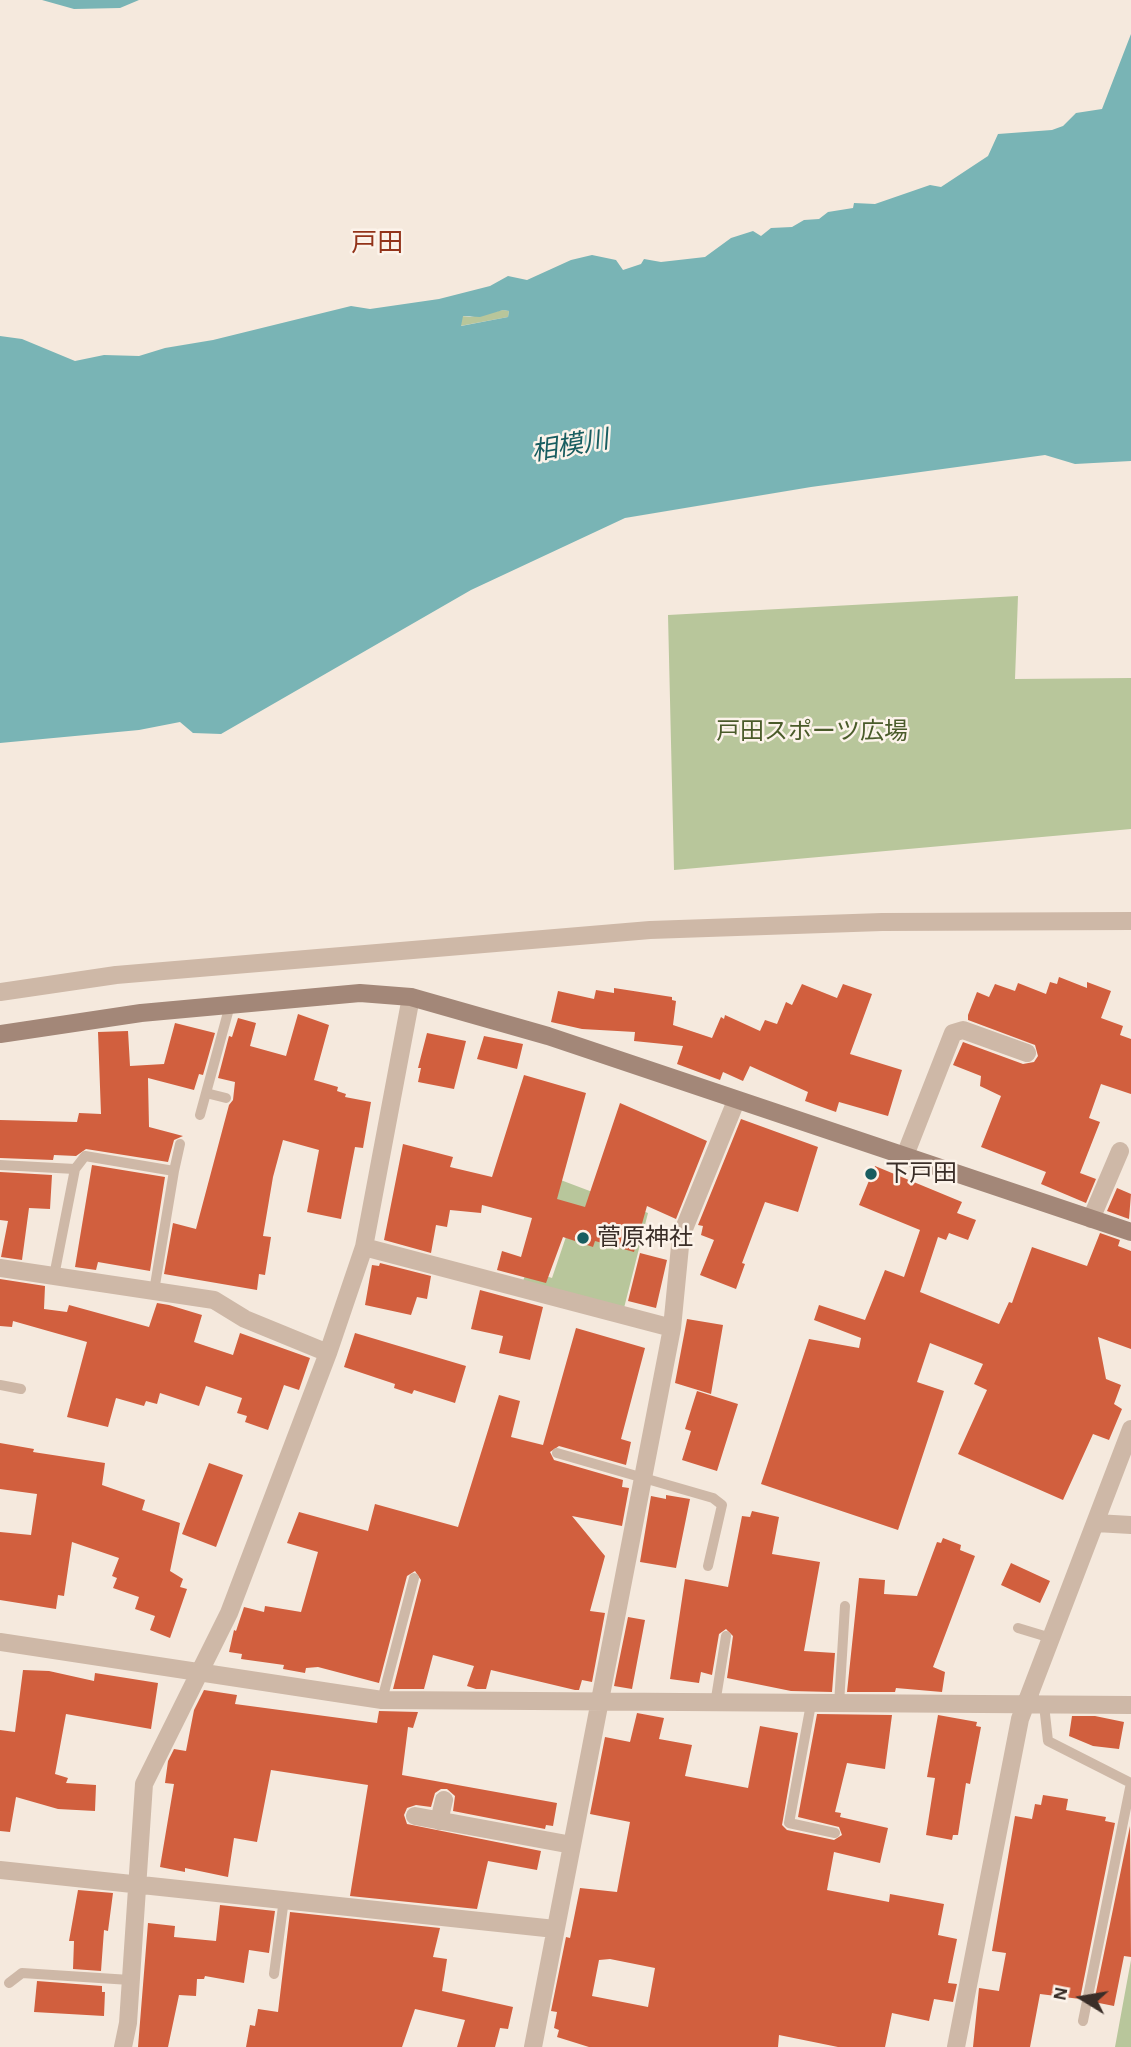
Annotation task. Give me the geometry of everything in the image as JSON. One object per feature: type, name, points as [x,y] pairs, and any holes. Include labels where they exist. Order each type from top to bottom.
[{"type":"street","points":[[0,992],[143,972],[650,930],[882,922],[1131,920]]},
{"type":"street","points":[[0,1034],[141,1013],[360,993],[411,997],[548,1036],[904,1158],[1131,1232]]},
{"type":"street","points":[[122,2047],[128,2023],[144,1784],[197,1672],[229,1613],[328,1353],[365,1247],[411,997]]},
{"type":"street","points":[[904,1158],[953,1033],[963,1030],[1027,1053]]},
{"type":"street","points":[[533,2047],[672,1328],[681,1236],[736,1101]]},
{"type":"street","points":[[1091,1219],[1120,1151]]},
{"type":"street","points":[[365,1247],[672,1328]]},
{"type":"street","points":[[0,1268],[214,1300],[246,1320],[328,1353]]},
{"type":"street","points":[[956,2047],[1025,1705],[1131,1429]]},
{"type":"street","points":[[1096,1523],[1131,1525]]},
{"type":"street","points":[[0,1642],[382,1700],[1131,1705]]},
{"type":"street","points":[[439,1821],[443,1800]]},
{"type":"street","points":[[415,1816],[572,1845]]},
{"type":"street","points":[[0,1870],[555,1929]]},
{"type":"lane","points":[[200,1115],[230,1005]]},
{"type":"lane","points":[[206,1093],[226,1098]]},
{"type":"lane","points":[[154,1292],[180,1144]]},
{"type":"lane","points":[[54,1276],[75,1169],[85,1156],[174,1171]]},
{"type":"lane","points":[[0,1165],[75,1169]]},
{"type":"lane","points":[[0,1385],[21,1389]]},
{"type":"lane","points":[[557,1453],[713,1499],[722,1505],[708,1566]]},
{"type":"lane","points":[[382,1700],[414,1578]]},
{"type":"lane","points":[[839,1704],[845,1606]]},
{"type":"lane","points":[[1018,1628],[1051,1638]]},
{"type":"lane","points":[[715,1704],[726,1636]]},
{"type":"lane","points":[[811,1704],[789,1823],[835,1833]]},
{"type":"lane","points":[[1044,1705],[1048,1741],[1131,1783],[1083,2021]]},
{"type":"lane","points":[[274,1974],[284,1899]]},
{"type":"lane","points":[[9,1983],[22,1973],[130,1980]]},
{"type":"green space","points":[[509,311],[508,317],[460,326],[462,316],[470,317]]},
{"type":"green space","name":"戸田スポーツ広場","points":[[1018,596],[1015,679],[1131,678],[1131,829],[674,870],[668,615]]},
{"type":"green space","points":[[558,1179],[648,1213],[624,1308],[523,1281],[527,1270],[552,1278],[569,1228],[544,1218]]},
{"type":"green space","points":[[1131,1960],[1131,2047],[1115,2047]]},
{"type":"water","points":[[42,0],[139,0],[120,8],[74,9]]},
{"type":"water","name":"相模川","points":[[1131,34],[1131,461],[1075,464],[1045,455],[811,487],[625,518],[471,590],[221,734],[193,733],[180,722],[139,730],[0,743],[0,336],[22,339],[75,361],[104,355],[139,356],[351,306],[370,309],[439,299],[490,286],[508,276],[527,280],[571,260],[592,255],[616,260],[623,270],[641,264],[644,259],[661,262],[705,257],[731,238],[753,231],[761,236],[771,228],[792,227],[804,220],[819,219],[828,212],[853,208],[854,203],[875,204],[930,185],[941,187],[988,156],[998,134],[1052,130],[1063,126],[1076,113],[1102,109]],"holes":[[[503,310],[509,311],[508,317],[461,326],[463,316],[480,317]]]},
{"type":"building","points":[[1059,977],[1087,988],[1087,982],[1111,991],[1101,1018],[1123,1026],[1120,1035],[1131,1039],[1131,1094],[1101,1084],[1089,1118],[1100,1122],[1080,1173],[1096,1179],[1086,1203],[1041,1184],[1046,1172],[981,1147],[1001,1096],[980,1086],[981,1076],[953,1065],[963,1042],[1023,1064],[1034,1062],[1038,1056],[1035,1045],[968,1020],[968,1015],[977,992],[989,997],[995,984],[1015,991],[1018,983],[1046,994],[1050,982],[1057,984]]},
{"type":"building","points":[[802,984],[837,998],[843,984],[872,994],[850,1054],[902,1070],[888,1116],[839,1102],[836,1112],[805,1101],[808,1092],[750,1066],[743,1081],[723,1072],[720,1080],[677,1064],[683,1046],[634,1041],[635,1032],[582,1029],[551,1022],[558,991],[594,999],[596,990],[614,993],[614,988],[672,997],[672,1000],[676,1001],[673,1025],[712,1038],[721,1017],[724,1019],[725,1015],[760,1031],[765,1020],[777,1024],[786,1002],[792,1005]]},
{"type":"building","points":[[298,1014],[329,1025],[314,1080],[338,1087],[337,1091],[346,1094],[345,1097],[371,1102],[363,1148],[355,1147],[341,1219],[307,1212],[319,1150],[283,1140],[273,1177],[263,1236],[271,1237],[265,1275],[259,1274],[257,1290],[164,1274],[173,1223],[196,1229],[229,1105],[233,1100],[235,1082],[218,1078],[229,1036],[232,1037],[238,1018],[256,1023],[250,1046],[286,1056]]},
{"type":"building","points":[[175,1023],[215,1033],[203,1075],[199,1074],[194,1090],[148,1078],[149,1127],[183,1136],[174,1140],[168,1162],[86,1149],[76,1156],[54,1155],[53,1160],[0,1158],[0,1120],[77,1122],[79,1113],[101,1114],[98,1032],[128,1031],[130,1066],[164,1064]]},
{"type":"building","points":[[427,1033],[466,1041],[454,1089],[418,1082],[421,1068],[418,1068]]},
{"type":"building","points":[[484,1036],[523,1044],[517,1069],[477,1059]]},
{"type":"building","points":[[524,1075],[586,1093],[557,1199],[585,1207],[620,1103],[707,1141],[676,1219],[647,1206],[634,1252],[595,1241],[593,1247],[563,1237],[546,1283],[497,1270],[502,1251],[521,1257],[532,1218],[482,1205],[481,1213],[450,1210],[447,1227],[436,1225],[431,1253],[384,1240],[403,1144],[453,1157],[450,1167],[492,1177]]},
{"type":"building","points":[[741,1119],[818,1147],[798,1212],[765,1202],[742,1263],[745,1264],[736,1289],[700,1275],[714,1240],[701,1235],[703,1226],[698,1225]]},
{"type":"building","points":[[92,1165],[165,1177],[150,1271],[98,1262],[96,1270],[75,1267]]},
{"type":"building","points":[[875,1166],[962,1202],[957,1213],[976,1220],[968,1240],[949,1233],[946,1240],[938,1237],[920,1292],[999,1324],[1009,1302],[1012,1303],[1032,1247],[1087,1266],[1100,1233],[1120,1240],[1118,1246],[1131,1251],[1131,1349],[1098,1337],[1106,1379],[1121,1385],[1114,1404],[1122,1409],[1109,1440],[1093,1434],[1063,1500],[958,1454],[987,1390],[974,1384],[983,1364],[930,1343],[917,1382],[944,1391],[898,1530],[761,1484],[809,1339],[859,1348],[861,1338],[814,1320],[819,1305],[865,1320],[885,1270],[904,1277],[920,1230],[859,1205]]},
{"type":"building","points":[[0,1172],[52,1175],[50,1209],[29,1208],[22,1260],[1,1257],[8,1221],[0,1220]]},
{"type":"building","points":[[1117,1188],[1131,1194],[1129,1219],[1107,1211]]},
{"type":"building","points":[[640,1253],[667,1260],[656,1308],[628,1301]]},
{"type":"building","points":[[380,1263],[431,1276],[427,1299],[417,1297],[411,1315],[365,1305],[372,1265],[379,1266]]},
{"type":"building","points":[[0,1279],[45,1286],[44,1309],[67,1312],[69,1305],[149,1327],[157,1303],[169,1305],[202,1315],[194,1342],[233,1355],[240,1333],[310,1358],[299,1390],[284,1385],[268,1430],[245,1422],[247,1416],[237,1413],[242,1398],[206,1386],[199,1406],[160,1393],[157,1404],[146,1401],[144,1406],[116,1398],[108,1427],[67,1417],[87,1342],[13,1321],[12,1327],[0,1326]]},
{"type":"building","points":[[480,1290],[543,1307],[530,1360],[499,1353],[503,1336],[471,1329]]},
{"type":"building","points":[[687,1319],[723,1325],[711,1394],[675,1383]]},
{"type":"building","points":[[576,1328],[645,1348],[621,1439],[631,1442],[626,1465],[559,1446],[550,1452],[554,1460],[623,1480],[622,1487],[629,1488],[622,1526],[572,1516],[605,1556],[590,1611],[605,1613],[592,1682],[582,1680],[579,1690],[575,1690],[491,1670],[486,1689],[476,1689],[467,1686],[474,1666],[433,1655],[424,1689],[393,1689],[421,1580],[415,1571],[407,1576],[379,1683],[318,1667],[306,1668],[305,1673],[283,1669],[284,1665],[241,1659],[242,1654],[229,1652],[234,1630],[236,1631],[244,1607],[264,1612],[265,1606],[301,1612],[318,1552],[287,1543],[299,1512],[368,1531],[375,1504],[458,1527],[499,1395],[520,1401],[511,1437],[543,1445]]},
{"type":"building","points":[[355,1333],[466,1366],[455,1403],[414,1390],[412,1394],[394,1388],[395,1384],[344,1367]]},
{"type":"building","points":[[697,1391],[738,1404],[717,1471],[682,1460],[691,1431],[685,1429]]},
{"type":"building","points":[[0,1443],[34,1449],[33,1452],[105,1463],[102,1485],[145,1500],[142,1510],[180,1523],[170,1571],[183,1579],[180,1587],[187,1589],[170,1638],[150,1630],[155,1616],[135,1609],[139,1597],[113,1588],[117,1578],[112,1576],[119,1558],[72,1542],[64,1596],[58,1595],[56,1609],[0,1600],[0,1532],[31,1535],[37,1494],[0,1489]]},
{"type":"building","points":[[209,1463],[243,1475],[216,1547],[182,1534]]},
{"type":"building","points":[[666,1495],[690,1499],[676,1568],[640,1562],[651,1496],[666,1499]]},
{"type":"building","points":[[752,1511],[779,1517],[772,1554],[820,1562],[804,1651],[835,1653],[832,1692],[791,1691],[727,1678],[733,1636],[726,1629],[719,1634],[712,1675],[701,1672],[699,1683],[670,1679],[685,1579],[728,1587],[742,1516],[750,1517]]},
{"type":"building","points":[[943,1538],[961,1545],[960,1550],[975,1556],[933,1667],[945,1672],[942,1692],[896,1688],[895,1692],[847,1692],[859,1578],[885,1580],[884,1594],[917,1596],[937,1542],[941,1543]]},
{"type":"building","points":[[1011,1563],[1050,1581],[1040,1603],[1001,1585]]},
{"type":"building","points":[[628,1617],[645,1620],[632,1689],[614,1686]]},
{"type":"building","points":[[23,1670],[49,1671],[94,1681],[95,1673],[158,1683],[151,1729],[66,1714],[55,1774],[68,1778],[66,1783],[96,1785],[95,1811],[58,1809],[16,1797],[10,1832],[0,1831],[0,1730],[15,1732]]},
{"type":"building","points":[[204,1690],[237,1695],[235,1704],[377,1723],[379,1711],[418,1712],[413,1728],[408,1727],[402,1775],[557,1803],[553,1826],[546,1825],[545,1829],[453,1811],[455,1796],[447,1789],[441,1789],[435,1793],[431,1807],[416,1805],[407,1808],[404,1815],[407,1824],[541,1851],[537,1870],[488,1861],[477,1909],[350,1896],[368,1785],[271,1770],[257,1842],[234,1838],[228,1877],[185,1868],[185,1872],[160,1867],[174,1784],[165,1783],[168,1761],[174,1749],[186,1751],[194,1710]]},
{"type":"building","points":[[637,1713],[664,1718],[659,1739],[692,1745],[685,1776],[748,1788],[760,1726],[798,1733],[782,1825],[787,1830],[834,1840],[842,1835],[839,1827],[798,1817],[817,1714],[892,1715],[885,1769],[847,1763],[835,1812],[841,1813],[840,1817],[888,1828],[880,1863],[834,1852],[827,1890],[889,1902],[890,1894],[944,1904],[938,1935],[957,1939],[948,1983],[957,1984],[953,2002],[934,1999],[929,2021],[892,2013],[885,2047],[838,2047],[779,2035],[778,2047],[589,2047],[557,2037],[559,2030],[554,2028],[557,2012],[551,2011],[566,1937],[570,1938],[580,1888],[617,1892],[630,1822],[590,1814],[605,1737],[630,1742]],"holes":[[[610,1959],[655,1968],[648,2007],[592,1996],[599,1960]]]},
{"type":"building","points":[[938,1715],[977,1722],[976,1726],[981,1727],[970,1784],[966,1783],[958,1835],[953,1835],[952,1840],[926,1835],[935,1778],[927,1777]]},
{"type":"building","points":[[1072,1716],[1095,1716],[1124,1722],[1119,1749],[1093,1746],[1069,1736]]},
{"type":"building","points":[[1043,1795],[1068,1799],[1066,1810],[1106,1817],[1105,1821],[1115,1823],[1080,1999],[1040,1994],[1030,2047],[973,2047],[979,1988],[999,1991],[1006,1953],[992,1951],[1015,1816],[1032,1819],[1035,1804],[1041,1805]]},
{"type":"building","points":[[1130,1826],[1131,1957],[1124,1956],[1114,2006],[1094,2002]]},
{"type":"building","points":[[78,1890],[113,1893],[108,1931],[104,1930],[101,1971],[73,1969],[74,1941],[69,1941]]},
{"type":"building","points":[[220,1905],[275,1911],[269,1953],[249,1950],[244,1983],[205,1976],[204,1979],[197,1979],[196,1996],[179,1995],[168,2047],[138,2047],[148,1923],[175,1926],[174,1937],[216,1941]]},
{"type":"building","points":[[290,1912],[440,1928],[433,1957],[447,1959],[442,1991],[513,2007],[508,2029],[500,2028],[495,2047],[457,2047],[465,2020],[415,2009],[402,2047],[246,2047],[250,2025],[255,2026],[258,2009],[278,2012]]},
{"type":"building","points":[[37,1981],[102,1986],[102,1992],[105,1992],[104,2016],[34,2012]]},
{"type":"place","name":"下戸田","points":[[871,1174]]},
{"type":"place","name":"菅原神社","points":[[583,1238]]},
{"type":"district","name":"戸田","points":[[377,243]]}]
